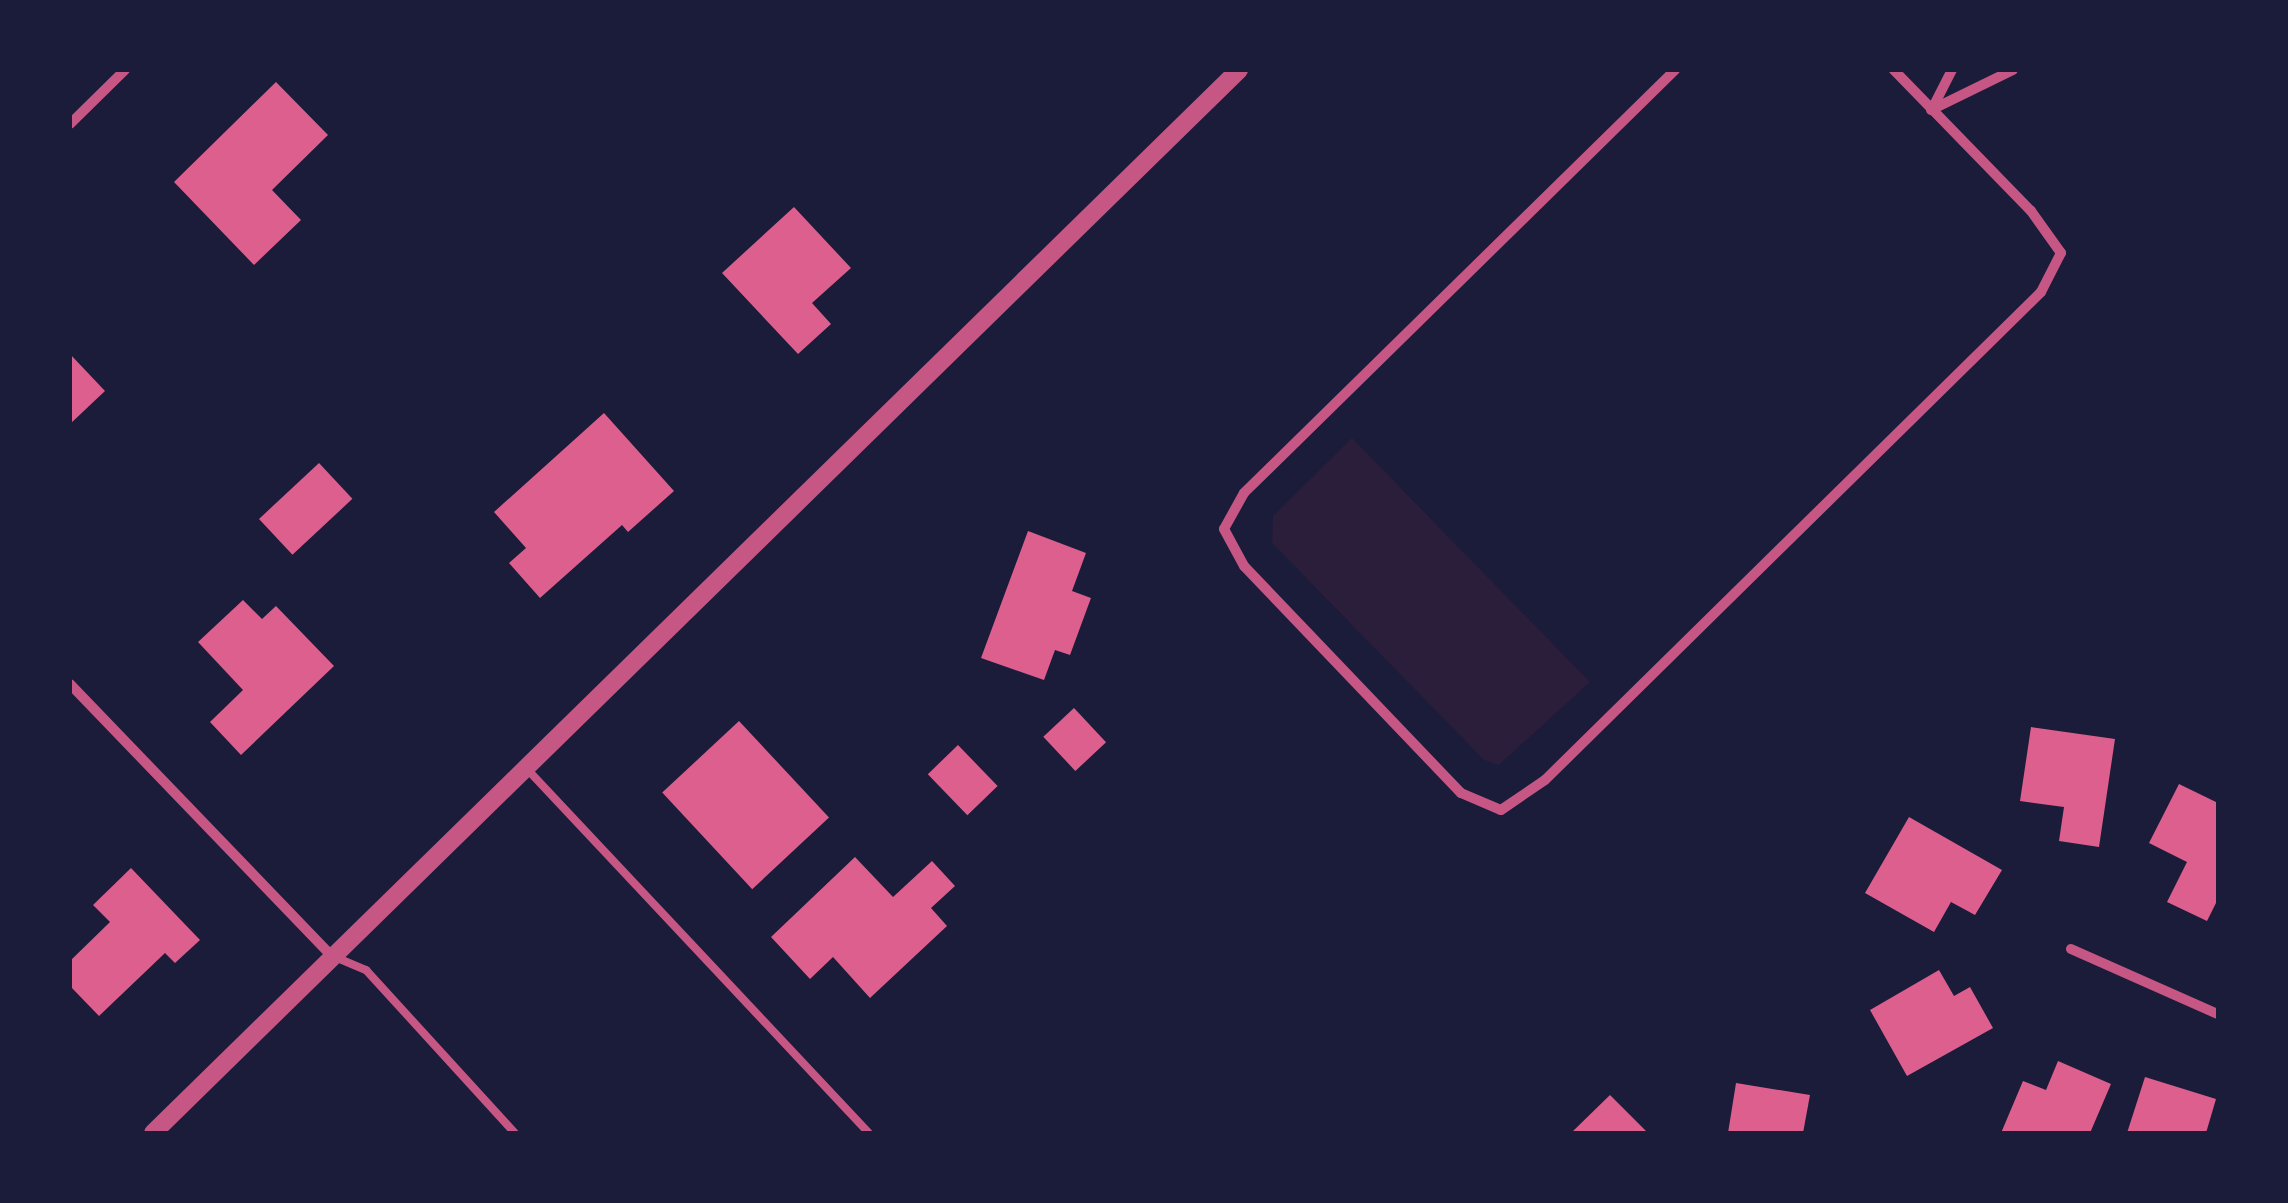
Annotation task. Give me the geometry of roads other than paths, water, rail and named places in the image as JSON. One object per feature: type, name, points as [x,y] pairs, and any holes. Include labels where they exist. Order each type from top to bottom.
[{"type":"street","points":[[70,124],[125,70]]},
{"type":"street","points":[[153,1133],[1239,70]]},
{"type":"street","points":[[1675,70],[1244,493],[1224,529],[1244,566],[1461,793],[1501,810],[1545,780],[2041,292],[2062,253],[2030,211],[1894,70]]},
{"type":"street","points":[[1932,110],[1952,70]]},
{"type":"street","points":[[1932,110],[2013,70]]},
{"type":"street","points":[[70,684],[331,955]]},
{"type":"street","points":[[2072,950],[2218,1014]]},
{"type":"lane","points":[[524,766],[869,1133]]},
{"type":"lane","points":[[331,955],[366,970],[516,1133]]}]
